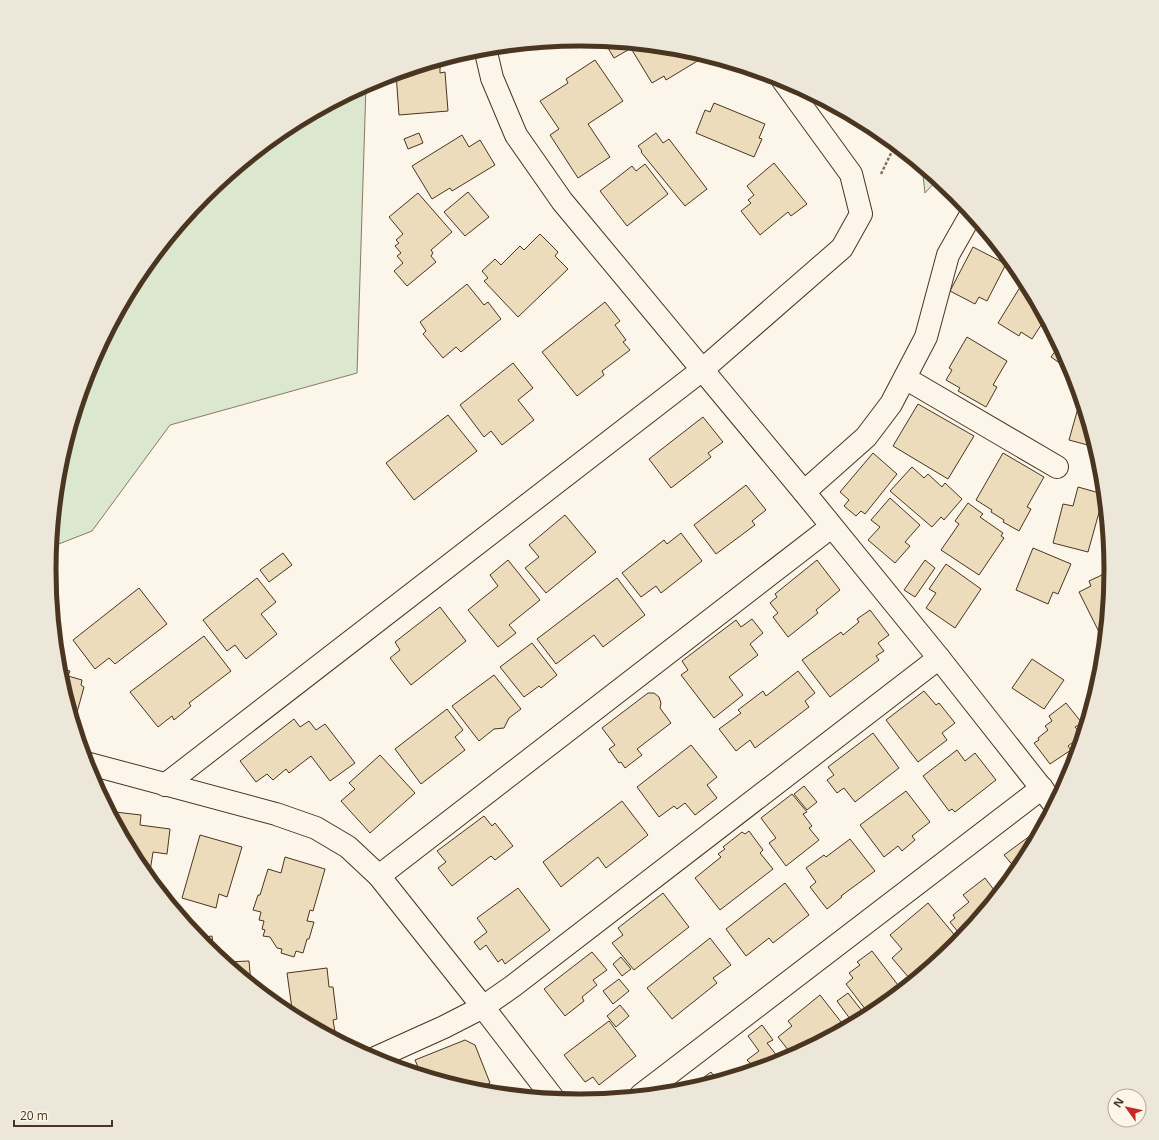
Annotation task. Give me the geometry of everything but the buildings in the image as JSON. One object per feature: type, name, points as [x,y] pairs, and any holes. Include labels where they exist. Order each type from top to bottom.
[{"type":"street","points":[[486,54],[492,78],[516,135],[562,201],[804,492],[939,658],[1048,796],[648,1090]]},
{"type":"street","points":[[165,785],[702,370],[842,248],[861,214],[851,174],[791,91]]},
{"type":"street","points":[[804,492],[866,437],[891,404],[926,337],[948,255],[968,220]]},
{"type":"street","points":[[905,378],[1057,467]]},
{"type":"street","points":[[379,876],[831,527]]},
{"type":"street","points":[[382,1055],[444,1027],[483,1007],[520,981],[939,658]]},
{"type":"street","points":[[93,765],[276,814],[316,828],[348,847],[379,876],[549,1093]]},
{"type":"green space","points":[[366,92],[357,373],[170,425],[92,531],[57,545],[60,502],[73,434],[95,369],[126,308],[144,279],[164,251],[186,225],[209,199],[234,176],[288,134],[318,116]]},
{"type":"green space","points":[[923,174],[933,184],[925,193]]}]
